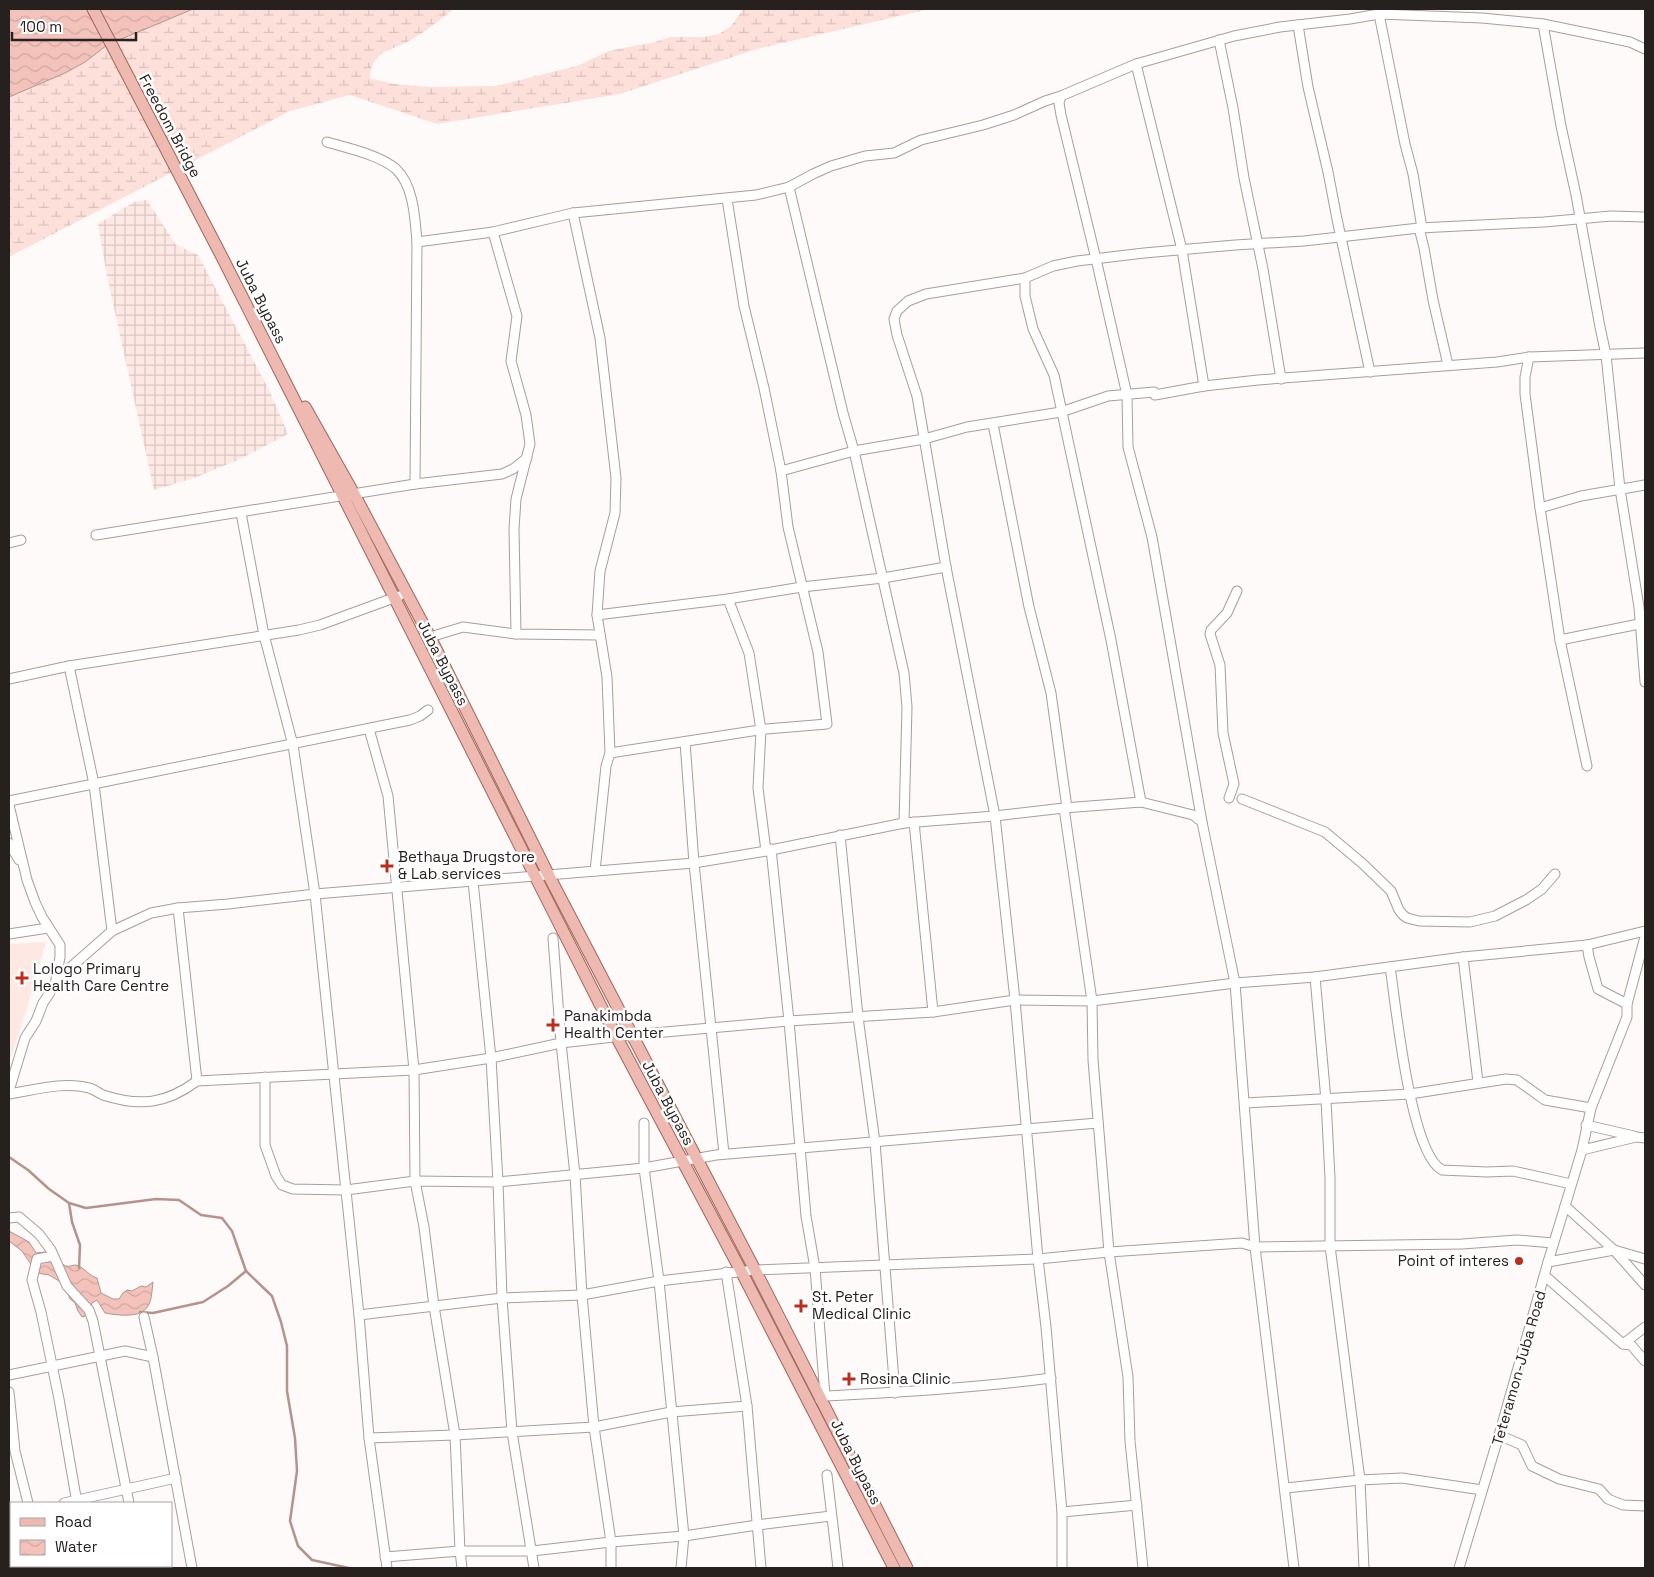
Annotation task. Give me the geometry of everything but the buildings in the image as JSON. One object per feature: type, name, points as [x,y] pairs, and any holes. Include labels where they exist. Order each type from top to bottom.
[{"type":"main road","name":"Freedom Bridge","points":[[92,9],[222,257]]},
{"type":"main road","name":"Juba Bypass","points":[[222,257],[348,495],[430,637],[630,1035],[822,1398],[906,1568]]},
{"type":"main road","name":"Juba Bypass","points":[[348,495],[394,598],[534,877],[741,1271],[894,1568]]},
{"type":"street","points":[[1379,14],[1405,144],[1414,174],[1420,228],[1433,300],[1448,365]]},
{"type":"street","points":[[417,242],[493,232],[573,213],[727,199],[756,195],[789,187],[830,166],[865,156],[894,153],[921,140],[983,125],[1014,115],[1136,64],[1219,40],[1298,25],[1379,14],[1482,18],[1543,24],[1630,42],[1645,49]]},
{"type":"street","points":[[1543,24],[1606,355],[1620,489],[1642,607],[1639,624],[1645,682]]},
{"type":"street","points":[[1298,25],[1308,87],[1370,372]]},
{"type":"street","points":[[1219,40],[1234,108],[1244,178],[1282,379]]},
{"type":"street","points":[[1136,64],[1182,250],[1204,386]]},
{"type":"street","points":[[1061,96],[1059,103],[1061,115],[1096,259],[1126,395],[1128,447],[1152,537],[1202,822],[1235,983],[1255,1247],[1286,1488],[1294,1568]]},
{"type":"street","points":[[328,142],[380,159],[395,168],[404,180],[414,209],[417,242],[415,484]]},
{"type":"street","points":[[789,187],[854,452],[904,673],[907,707],[904,823]]},
{"type":"street","points":[[610,754],[761,730],[827,724],[818,652],[788,528],[781,471],[764,388],[744,306],[727,199]]},
{"type":"street","points":[[573,213],[600,338],[616,478],[615,513],[600,571],[597,615],[607,676],[610,754],[606,766],[595,871]]},
{"type":"street","points":[[1062,1568],[1062,1512],[1015,1000],[996,816],[946,567],[917,396],[896,334],[894,318],[897,311],[908,301],[926,294],[1025,278],[1053,266],[1077,261],[1234,245],[1341,238],[1364,233],[1420,228],[1544,222],[1611,216],[1645,217]]},
{"type":"street","points":[[493,232],[516,316],[511,361],[526,415],[530,444],[516,499],[514,529],[516,634]]},
{"type":"street","points":[[1025,278],[1025,296],[1033,329],[1054,374],[1111,640],[1141,802]]},
{"type":"street","points":[[781,471],[854,452],[924,439],[967,428],[1061,412],[1108,396],[1154,392],[1155,394],[1204,386],[1497,362],[1529,357],[1645,353]]},
{"type":"street","points":[[1529,357],[1525,377],[1525,394],[1540,508],[1560,640],[1587,766]]},
{"type":"street","points":[[993,424],[1029,607],[1051,693],[1092,1001],[1093,1060],[1109,1252],[1128,1378],[1130,1441],[1143,1568]]},
{"type":"street","points":[[96,535],[415,484],[502,474],[513,469],[526,458]]},
{"type":"street","points":[[1540,508],[1581,496],[1645,485]]},
{"type":"street","points":[[241,513],[264,635],[293,745],[315,894],[359,1315],[369,1438],[386,1568]]},
{"type":"street","points":[[9,543],[21,540]]},
{"type":"street","points":[[597,615],[883,578],[946,567]]},
{"type":"street","points":[[1229,798],[1234,784],[1222,733],[1220,665],[1210,637],[1211,630],[1227,613],[1237,591]]},
{"type":"street","points":[[9,679],[69,666],[320,625],[406,593]]},
{"type":"street","points":[[728,599],[749,653],[761,730],[758,788],[768,850],[789,1021],[806,1216],[815,1268],[822,1398],[1007,1384],[1050,1378]]},
{"type":"street","points":[[1560,640],[1639,624]]},
{"type":"street","points":[[430,637],[463,627],[516,634],[550,636],[600,635]]},
{"type":"street","points":[[69,666],[94,784],[112,931]]},
{"type":"street","points":[[9,801],[369,729],[410,720],[428,710]]},
{"type":"street","points":[[369,729],[388,796],[414,1070],[415,1181],[424,1227],[434,1306],[455,1435],[462,1568]]},
{"type":"street","points":[[684,742],[694,863],[724,1154]]},
{"type":"street","points":[[1242,799],[1324,832],[1362,863],[1391,892],[1399,910],[1407,918],[1420,921],[1470,922],[1495,916],[1526,900],[1542,889],[1555,874]]},
{"type":"street","points":[[1202,822],[1193,815],[1141,802],[1066,808],[996,816],[904,823],[694,863],[315,894],[151,912],[112,931],[71,967],[54,985],[25,1038],[9,1093],[64,1086],[90,1088],[101,1094],[139,1103],[170,1098],[197,1081],[414,1070],[490,1058],[561,1043],[616,1036],[789,1021],[933,1012],[1015,1000],[1092,1001],[1235,983],[1315,977],[1463,958],[1587,945],[1645,931]]},
{"type":"street","points":[[9,805],[23,866],[35,902],[48,928],[60,945],[60,957],[54,985]]},
{"type":"street","points":[[914,822],[933,1012]]},
{"type":"street","points":[[840,835],[858,1018],[875,1142],[895,1393]]},
{"type":"street","points":[[9,843],[23,866]]},
{"type":"street","points":[[473,881],[490,1058],[498,1182],[502,1298],[512,1432],[534,1568]]},
{"type":"street","points":[[178,908],[197,1081]]},
{"type":"street","points":[[9,934],[48,928]]},
{"type":"street","name":"Teteramon-Juba Road","points":[[1459,1568],[1582,1150],[1586,1124],[1626,1017],[1627,1004],[1645,937]]},
{"type":"street","points":[[553,938],[561,1043],[575,1175],[582,1295],[594,1427],[611,1542],[611,1568]]},
{"type":"street","points":[[1587,945],[1598,989],[1627,1004]]},
{"type":"street","points":[[1463,958],[1478,1082]]},
{"type":"street","points":[[1390,967],[1410,1094],[1422,1140],[1437,1167],[1442,1170],[1513,1171],[1571,1184]]},
{"type":"street","points":[[1315,977],[1326,1100],[1330,1178],[1330,1246],[1360,1480],[1364,1568]]},
{"type":"street","points":[[265,1077],[264,1144],[276,1176],[282,1185],[293,1189],[346,1190],[415,1181],[498,1182],[644,1168],[724,1154],[1098,1122]]},
{"type":"street","points":[[1245,1104],[1410,1094],[1506,1079],[1517,1080],[1545,1100],[1591,1108]]},
{"type":"street","points":[[644,1123],[644,1168],[658,1281],[684,1536],[681,1568]]},
{"type":"street","points":[[1586,1124],[1641,1137]]},
{"type":"street","points":[[1582,1150],[1641,1137]]},
{"type":"street","points":[[1564,1206],[1614,1250],[1645,1285]]},
{"type":"street","points":[[9,1218],[19,1217],[40,1234],[54,1256],[67,1286],[90,1310],[129,1502]]},
{"type":"street","points":[[359,1315],[502,1298],[582,1295],[658,1281],[754,1270],[1038,1259],[1242,1243],[1255,1247],[1462,1244],[1517,1240],[1554,1243]]},
{"type":"street","points":[[1548,1262],[1614,1250],[1645,1259]]},
{"type":"street","points":[[54,1256],[37,1259],[32,1280],[41,1312],[52,1366],[77,1502],[126,1488],[176,1478]]},
{"type":"street","points":[[726,1272],[747,1406],[761,1568]]},
{"type":"street","points":[[1545,1276],[1623,1344],[1631,1345],[1645,1361]]},
{"type":"street","points":[[144,1317],[192,1568]]},
{"type":"street","points":[[1623,1344],[1645,1327]]},
{"type":"street","points":[[9,1375],[125,1351],[153,1357]]},
{"type":"street","points":[[9,1392],[15,1451],[28,1502]]},
{"type":"street","points":[[369,1438],[594,1427],[671,1412],[747,1406]]},
{"type":"street","points":[[1499,1435],[1522,1445],[1532,1466],[1559,1479],[1599,1489],[1608,1499],[1623,1505],[1645,1506]]},
{"type":"street","points":[[827,1475],[838,1568]]},
{"type":"street","points":[[1286,1488],[1360,1480],[1402,1478],[1482,1490]]},
{"type":"street","points":[[1062,1512],[1137,1505]]},
{"type":"street","points":[[385,1557],[460,1551],[532,1551],[684,1536],[757,1524],[831,1516]]},
{"type":"shaded area","points":[[147,200],[176,245],[198,255],[270,392],[288,434],[238,460],[194,478],[154,490],[107,276],[98,224],[134,202]]},
{"type":"shaded area","name":"Lologo Primary Health Care Centre","points":[[46,942],[26,1011],[9,1063],[9,944]]},
{"type":"green space","points":[[193,9],[454,9],[427,30],[381,54],[376,59],[370,73],[370,78],[394,84],[431,87],[496,86],[577,66],[609,51],[655,42],[670,37],[704,37],[719,34],[731,26],[743,9],[930,9],[757,49],[620,94],[437,124],[350,95],[290,111],[9,257],[9,97],[65,73],[85,62],[107,45]]},
{"type":"water","points":[[9,9],[193,9],[107,45],[85,62],[65,73],[9,97]]},
{"type":"water","points":[[9,1231],[29,1242],[36,1253],[49,1250],[66,1266],[76,1265],[82,1268],[97,1278],[101,1293],[113,1299],[119,1299],[127,1290],[132,1291],[141,1286],[146,1287],[153,1282],[149,1304],[140,1313],[122,1315],[105,1313],[97,1300],[92,1303],[88,1315],[82,1317],[75,1303],[70,1299],[64,1284],[49,1275],[37,1273],[22,1251],[9,1241]]},
{"type":"waterway","points":[[9,1157],[69,1203],[86,1208],[156,1199],[179,1200],[201,1215],[222,1218],[232,1231],[246,1271],[272,1296],[287,1346],[287,1391],[295,1438],[297,1471],[290,1521],[298,1546],[312,1560],[349,1568]]},
{"type":"waterway","points":[[69,1203],[72,1222],[80,1245],[79,1268]]},
{"type":"waterway","points":[[140,1312],[153,1313],[203,1302],[228,1286],[246,1271]]},
{"type":"place","name":"Bethaya Drugstore & Lab services","points":[[387,866]]},
{"type":"place","name":"Lologo Primary Health Care Centre","points":[[22,978]]},
{"type":"place","name":"Panakimbda Health Center","points":[[553,1025]]},
{"type":"place","name":"Point of interes","points":[[1519,1261]]},
{"type":"place","name":"St. Peter Medical Clinic","points":[[801,1306]]},
{"type":"place","name":"Rosina Clinic","points":[[849,1379]]}]
